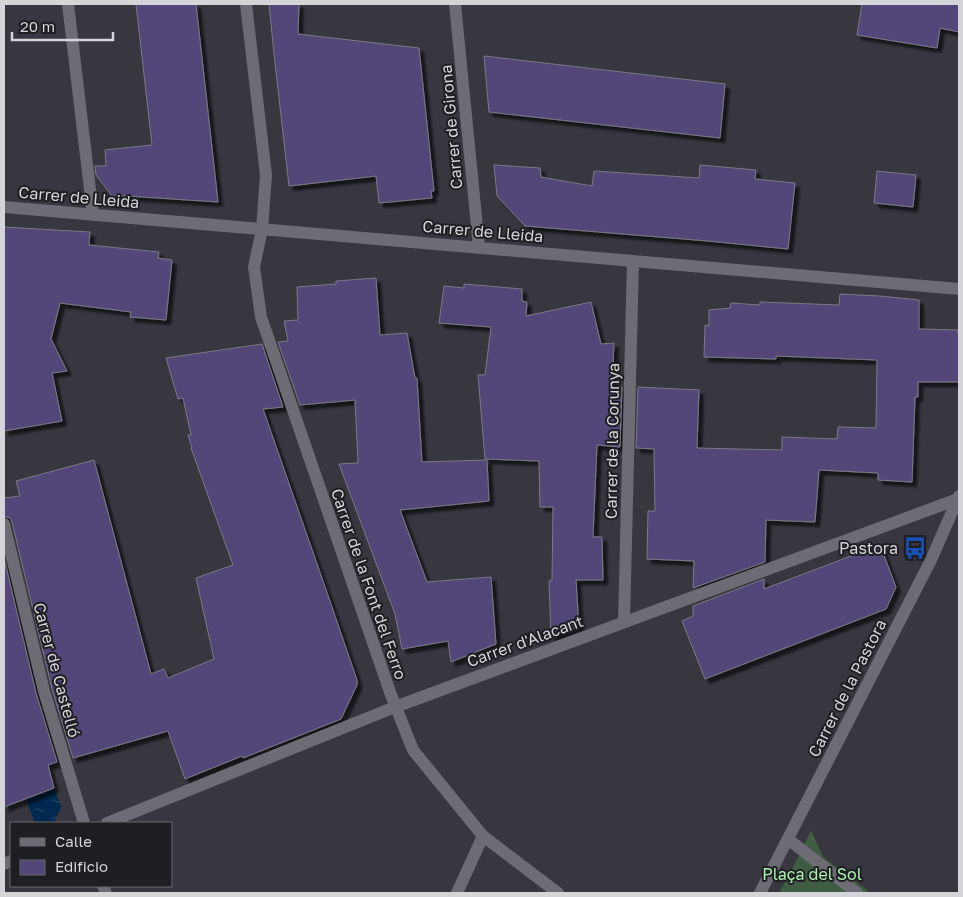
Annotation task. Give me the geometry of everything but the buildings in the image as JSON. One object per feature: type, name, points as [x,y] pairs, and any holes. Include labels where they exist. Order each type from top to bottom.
[{"type":"street","points":[[68,4],[93,215]]},
{"type":"street","name":"Carrer de la Font del Ferro","points":[[246,4],[266,174],[262,229],[254,267],[261,317],[395,707],[413,750],[483,836],[558,893]]},
{"type":"street","name":"Carrer de Girona","points":[[455,4],[479,247]]},
{"type":"street","name":"Carrer de Lleida","points":[[4,207],[959,288]]},
{"type":"street","name":"Carrer de la Corunya","points":[[624,622],[633,261]]},
{"type":"street","name":"Carrer d'Alacant","points":[[109,822],[395,707],[958,498]]},
{"type":"street","name":"Carrer de la Pastora","points":[[760,893],[932,560],[958,498]]},
{"type":"street","name":"Carrer de Castelló","points":[[4,524],[44,691],[84,822]]},
{"type":"street","points":[[457,893],[483,836]]},
{"type":"street","points":[[788,839],[858,893]]},
{"type":"green space","name":"Plaça del Sol","points":[[811,830],[823,857],[871,893],[779,893]]},
{"type":"water","points":[[54,788],[61,807],[54,822],[35,822],[26,799]]},
{"type":"place","name":"Pastora","points":[[915,548]]}]
